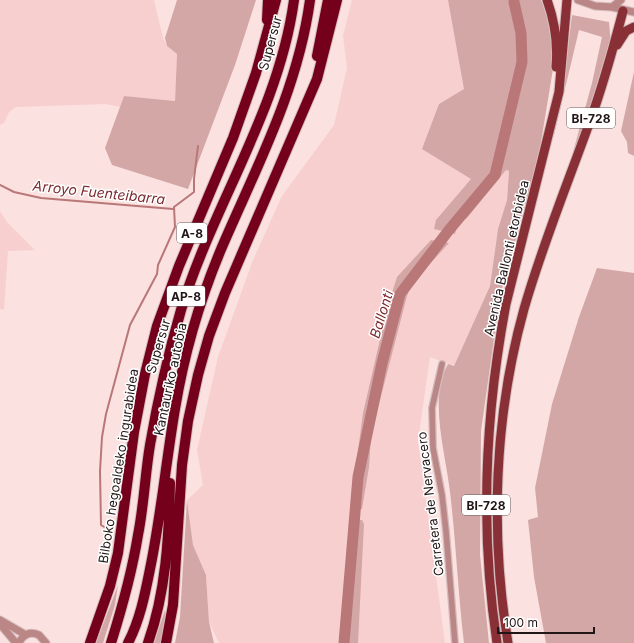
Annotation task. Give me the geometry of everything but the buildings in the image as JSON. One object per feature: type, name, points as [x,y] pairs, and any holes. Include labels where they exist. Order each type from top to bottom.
[{"type":"highway","points":[[266,38],[268,0]]},
{"type":"highway","name":"Bilboko hegoaldeko ingurabidea","points":[[90,643],[108,592],[118,553],[138,410],[157,326],[178,266],[233,138],[256,73],[276,0]]},
{"type":"highway","name":"Supersur","points":[[111,643],[123,606],[139,534],[150,446],[161,382],[182,309],[202,251],[251,143],[268,99],[285,43],[294,0]]},
{"type":"highway","name":"Kantauriko autobia","points":[[130,641],[146,591],[157,537],[170,443],[180,385],[198,314],[222,248],[258,168],[284,104],[301,51],[310,0]]},
{"type":"highway","points":[[298,121],[320,43],[328,0]]},
{"type":"highway","points":[[166,643],[173,605],[182,465],[188,421],[198,375],[209,336],[225,292],[267,198],[317,78],[337,0]]},
{"type":"highway","points":[[148,643],[158,608],[166,561],[169,512],[170,443]]},
{"type":"highway","points":[[171,643],[176,615],[173,605]]},
{"type":"main road","points":[[548,0],[553,15],[556,36],[553,112]]},
{"type":"main road","name":"Avenida Ballonti etorbidea","points":[[497,643],[489,575],[486,513],[488,453],[499,338],[558,92],[564,52],[567,0]]},
{"type":"main road","name":"BI-728","points":[[508,643],[501,591],[497,496],[505,401],[524,310],[536,268],[590,122],[614,50],[623,11]]},
{"type":"main road","points":[[614,50],[626,31],[634,27]]},
{"type":"street","points":[[578,0],[595,6],[612,7],[623,11],[634,12]]},
{"type":"street","points":[[612,7],[621,0]]},
{"type":"street","points":[[623,11],[624,0]]},
{"type":"street","name":"Carretera de Nervacero","points":[[442,364],[432,408],[433,448],[442,495],[455,643]]},
{"type":"street","points":[[0,620],[26,635]]},
{"type":"street","points":[[0,624],[17,643],[26,635],[35,633],[39,635],[46,643]]},
{"type":"shaded area","points":[[0,0],[154,0],[163,38],[167,46],[177,54],[175,101],[124,96],[121,107],[105,104],[16,107],[9,112],[4,123],[0,125]]},
{"type":"shaded area","points":[[177,0],[256,0],[235,65],[188,189],[112,165],[105,148],[124,96],[175,101],[177,54],[167,46],[165,38]]},
{"type":"shaded area","points":[[352,0],[448,0],[465,89],[439,104],[509,171],[507,200],[498,229],[490,286],[454,366],[430,357],[418,441],[445,643],[219,643],[209,622],[206,575],[193,545],[187,500],[203,485],[197,450],[218,357],[253,260],[282,196],[334,125],[347,68],[343,36]]},
{"type":"shaded area","points":[[448,0],[541,0],[547,16],[553,52],[553,69],[538,160],[500,296],[481,431],[480,555],[489,643],[464,643],[450,492],[440,426],[439,393],[442,377],[448,364],[454,366],[490,286],[498,229],[507,200],[509,171],[506,170],[467,218],[458,223],[455,234],[434,229],[436,220],[471,179],[422,149],[439,104],[464,89]]},
{"type":"shaded area","points":[[572,15],[609,22],[611,44],[595,97],[570,163],[592,83],[602,37],[579,30],[553,139],[566,64]]},
{"type":"shaded area","points":[[634,72],[634,156],[628,153],[627,142],[621,131]]},
{"type":"shaded area","points":[[0,211],[7,222],[35,250],[8,251],[4,310],[0,309]]},
{"type":"shaded area","points":[[431,240],[449,243],[417,278],[410,288],[407,296],[371,435],[369,467],[362,509],[350,509],[363,413],[388,305],[397,277]]},
{"type":"shaded area","points":[[597,268],[634,273],[634,643],[546,643],[534,577],[528,520],[538,517],[535,488],[552,404],[579,317]]},
{"type":"shaded area","points":[[187,500],[193,545],[206,575],[209,622],[214,643],[175,643],[180,617]]},
{"type":"shaded area","points":[[350,520],[362,520],[364,524],[358,643],[339,643]]},
{"type":"shaded area","points":[[118,585],[115,605],[103,643],[96,643]]},
{"type":"shaded area","points":[[165,610],[166,617],[161,643],[154,643]]},
{"type":"waterway","name":"Ballonti","points":[[344,643],[358,477],[382,363],[400,294],[449,230],[495,175],[522,62],[521,33],[514,2]]},
{"type":"waterway","points":[[111,531],[101,525],[100,471],[102,437],[106,414],[130,325],[157,274],[158,265],[175,227],[174,207],[194,192],[198,146]]},
{"type":"waterway","name":"Arroyo Fuenteibarra","points":[[0,185],[14,192],[41,198],[173,209]]}]
